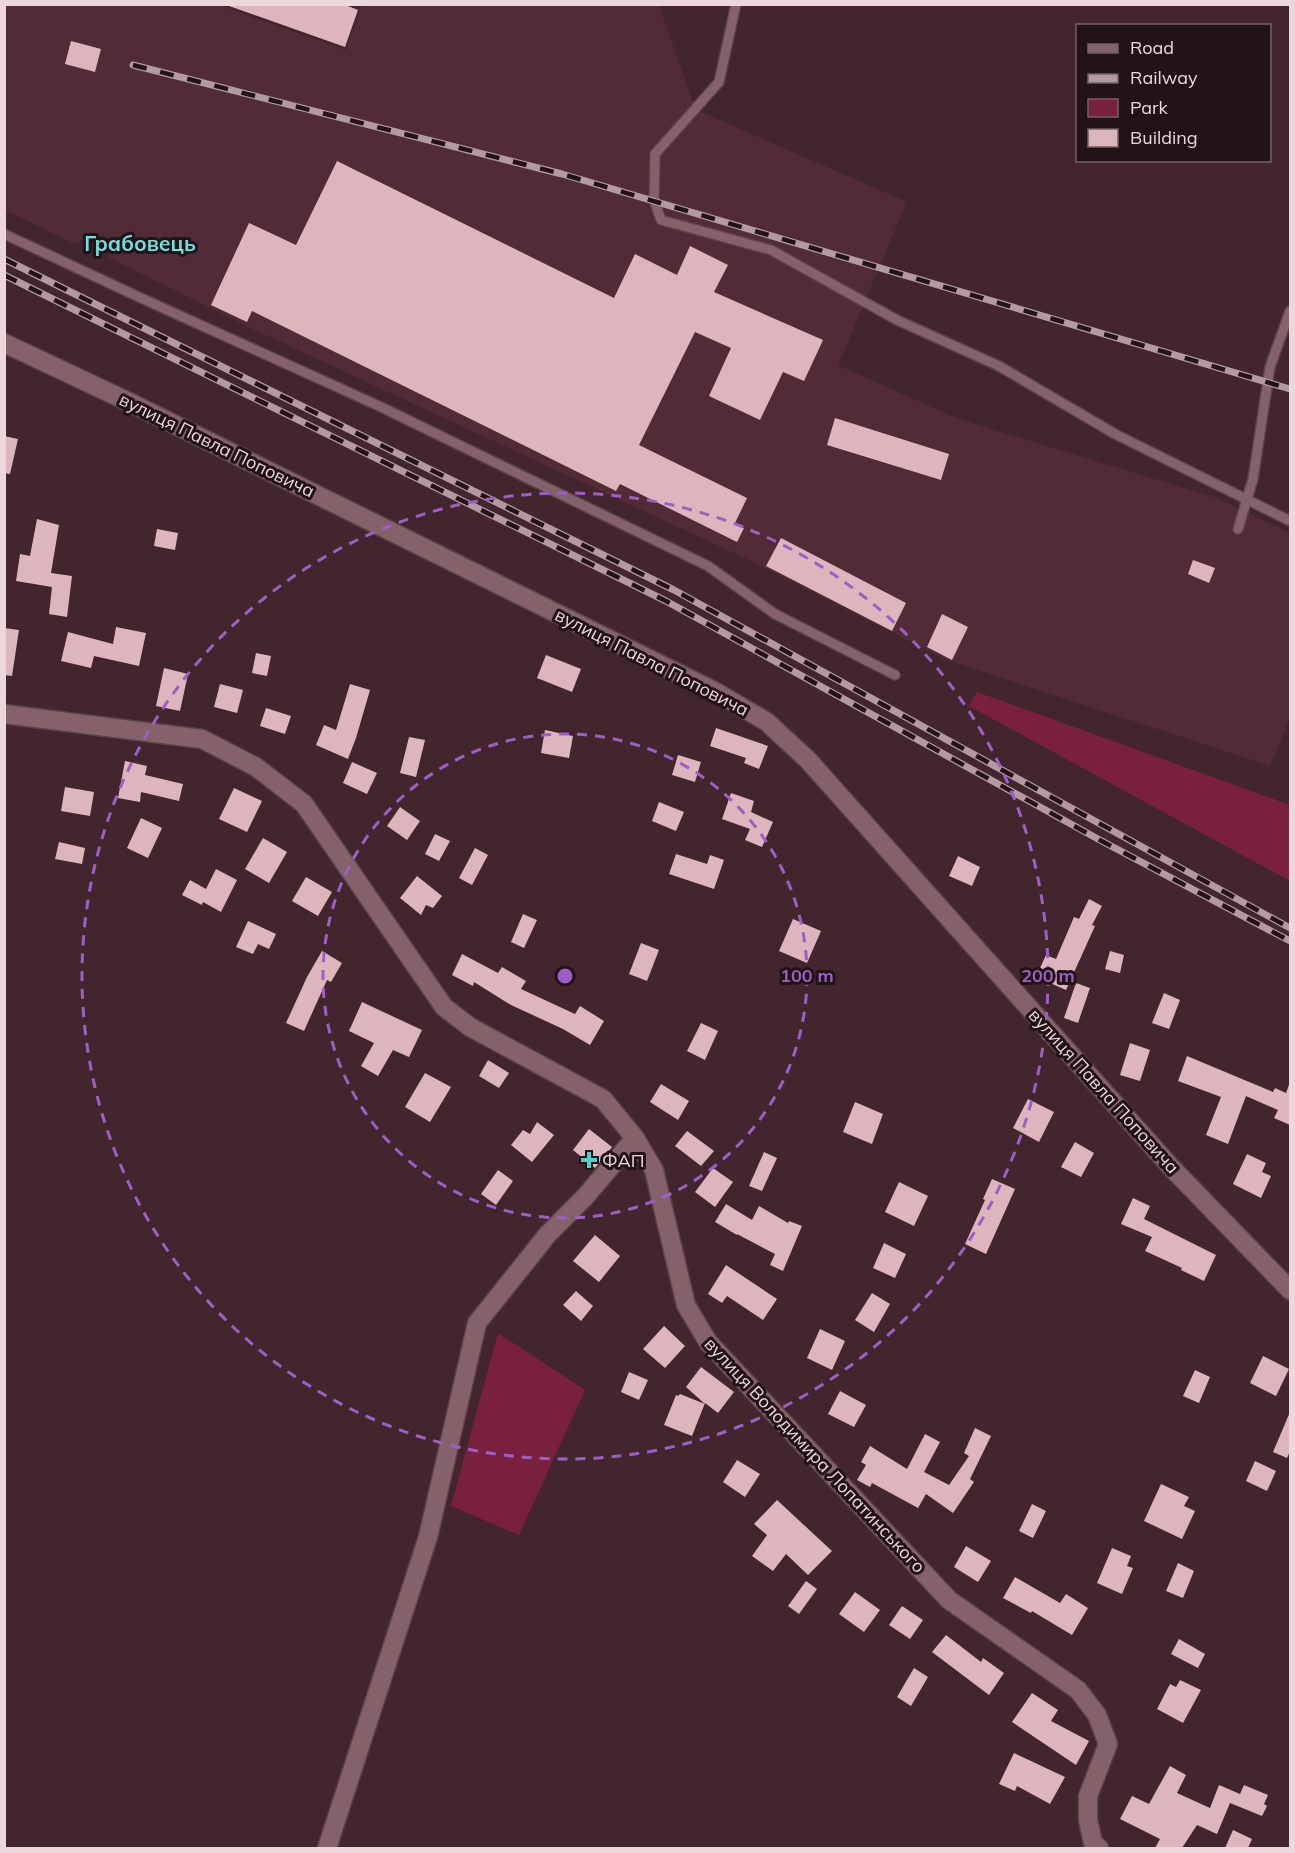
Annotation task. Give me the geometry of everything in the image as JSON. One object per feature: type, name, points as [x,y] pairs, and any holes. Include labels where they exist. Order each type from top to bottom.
[{"type":"street","name":"вулиця Павла Поповича","points":[[4,342],[716,692],[767,722],[808,759],[1170,1166],[1290,1290]]},
{"type":"street","name":"вулиця Володимира Лопатинського","points":[[4,714],[202,739],[256,767],[304,804],[444,1007],[470,1027],[603,1100],[635,1138],[654,1170],[686,1305],[708,1342],[949,1600],[1078,1690],[1096,1715],[1108,1744],[1088,1796],[1088,1820],[1093,1842],[1099,1848]]},
{"type":"street","points":[[327,1848],[428,1537],[477,1323],[548,1234],[585,1197],[635,1138]]},
{"type":"lane","points":[[736,4],[719,82],[655,154],[654,200],[661,220],[771,250],[897,320],[999,366],[1115,434],[1290,521]]},
{"type":"lane","points":[[4,234],[379,406],[708,566],[775,614],[895,675]]},
{"type":"lane","points":[[1238,529],[1253,479],[1270,367],[1290,311]]},
{"type":"shaded area","points":[[4,5],[219,5],[346,50],[362,5],[659,5],[695,109],[907,202],[838,365],[956,418],[1217,498],[1290,533],[1290,717],[1270,766],[947,660],[753,562],[255,330],[108,257],[115,241],[103,235],[73,243],[5,210]]},
{"type":"green space","points":[[977,692],[1290,805],[1290,881],[969,706]]},
{"type":"green space","points":[[498,1333],[585,1390],[519,1535],[451,1506]]},
{"type":"building","points":[[230,4],[343,4],[358,10],[345,47],[229,6]]},
{"type":"building","points":[[71,41],[101,49],[95,72],[65,64]]},
{"type":"building","points":[[337,161],[614,298],[635,254],[677,275],[690,246],[728,265],[714,292],[823,340],[804,381],[783,372],[760,420],[709,396],[731,348],[695,332],[639,445],[747,498],[735,523],[744,528],[737,542],[620,484],[616,491],[252,311],[247,322],[211,305],[249,223],[296,245]]},
{"type":"building","points":[[835,418],[949,454],[941,480],[827,445]]},
{"type":"building","points":[[4,436],[18,439],[10,474],[4,473]]},
{"type":"building","points":[[37,519],[59,525],[51,573],[72,576],[67,617],[49,614],[52,587],[16,581],[20,554],[30,556]]},
{"type":"building","points":[[157,529],[178,533],[175,550],[154,546]]},
{"type":"building","points":[[781,538],[906,603],[892,631],[766,566]]},
{"type":"building","points":[[1193,560],[1215,568],[1209,583],[1188,574]]},
{"type":"building","points":[[942,614],[968,627],[952,660],[927,647]]},
{"type":"building","points":[[116,627],[146,633],[139,666],[94,656],[91,668],[61,661],[68,632],[113,644]]},
{"type":"building","points":[[4,628],[19,630],[12,676],[4,675]]},
{"type":"building","points":[[256,653],[271,656],[267,676],[252,673]]},
{"type":"building","points":[[546,655],[581,669],[572,692],[537,678]]},
{"type":"building","points":[[164,668],[188,674],[180,711],[156,706]]},
{"type":"building","points":[[220,684],[243,690],[237,713],[214,707]]},
{"type":"building","points":[[350,684],[370,690],[348,759],[316,745],[324,725],[336,730]]},
{"type":"building","points":[[266,708],[291,716],[285,734],[260,726]]},
{"type":"building","points":[[716,728],[768,746],[759,769],[744,763],[746,758],[710,746]]},
{"type":"building","points":[[545,730],[573,736],[569,758],[541,753]]},
{"type":"building","points":[[409,737],[425,740],[416,777],[400,773]]},
{"type":"building","points":[[678,755],[701,762],[695,782],[672,775]]},
{"type":"building","points":[[125,761],[147,766],[145,775],[183,784],[179,801],[141,792],[140,802],[118,798]]},
{"type":"building","points":[[352,762],[377,773],[367,794],[343,783]]},
{"type":"building","points":[[65,787],[94,792],[90,816],[61,811]]},
{"type":"building","points":[[234,788],[262,801],[247,832],[219,819]]},
{"type":"building","points":[[731,793],[754,801],[751,812],[773,822],[762,847],[745,840],[750,829],[722,819]]},
{"type":"building","points":[[659,802],[684,812],[676,831],[652,821]]},
{"type":"building","points":[[400,807],[420,821],[407,840],[387,826]]},
{"type":"building","points":[[141,818],[162,828],[148,858],[127,848]]},
{"type":"building","points":[[435,834],[450,841],[439,861],[425,854]]},
{"type":"building","points":[[263,838],[287,852],[269,883],[245,869]]},
{"type":"building","points":[[59,842],[85,848],[82,864],[55,859]]},
{"type":"building","points":[[475,848],[488,855],[472,885],[459,878]]},
{"type":"building","points":[[676,854],[707,864],[710,855],[724,860],[714,889],[669,874]]},
{"type":"building","points":[[958,856],[980,867],[972,886],[949,876]]},
{"type":"building","points":[[216,869],[237,880],[221,912],[203,902],[202,905],[182,895],[190,880],[206,889]]},
{"type":"building","points":[[417,876],[442,896],[433,908],[426,905],[421,915],[400,898]]},
{"type":"building","points":[[306,877],[332,892],[318,916],[292,901]]},
{"type":"building","points":[[1089,899],[1102,906],[1066,990],[1036,977],[1046,955],[1056,959],[1074,917],[1079,919]]},
{"type":"building","points":[[523,914],[537,920],[524,948],[511,942]]},
{"type":"building","points":[[793,919],[821,931],[807,963],[779,951]]},
{"type":"building","points":[[248,921],[276,934],[269,949],[258,944],[253,954],[236,947]]},
{"type":"building","points":[[641,943],[659,950],[647,981],[629,974]]},
{"type":"building","points":[[322,951],[342,963],[331,982],[327,980],[304,1031],[286,1023]]},
{"type":"building","points":[[1110,951],[1124,955],[1120,973],[1105,969]]},
{"type":"building","points":[[462,954],[498,973],[502,967],[526,981],[521,989],[575,1014],[580,1006],[604,1021],[590,1045],[563,1029],[511,1005],[474,982],[473,986],[452,975]]},
{"type":"building","points":[[1076,983],[1090,988],[1078,1023],[1064,1018]]},
{"type":"building","points":[[1164,993],[1180,1000],[1169,1029],[1152,1023]]},
{"type":"building","points":[[362,1002],[422,1030],[409,1057],[393,1050],[378,1076],[361,1066],[374,1043],[349,1031]]},
{"type":"building","points":[[701,1023],[718,1031],[705,1060],[687,1051]]},
{"type":"building","points":[[1130,1043],[1150,1050],[1140,1081],[1120,1075]]},
{"type":"building","points":[[1187,1056],[1273,1092],[1275,1088],[1286,1093],[1290,1082],[1290,1125],[1274,1118],[1278,1110],[1246,1096],[1228,1144],[1206,1135],[1221,1097],[1178,1081]]},
{"type":"building","points":[[488,1060],[509,1073],[499,1088],[479,1076]]},
{"type":"building","points":[[425,1073],[451,1087],[430,1122],[405,1107]]},
{"type":"building","points":[[661,1084],[689,1101],[678,1120],[650,1102]]},
{"type":"building","points":[[1028,1099],[1054,1112],[1039,1142],[1013,1128]]},
{"type":"building","points":[[855,1102],[883,1114],[872,1144],[843,1132]]},
{"type":"building","points":[[537,1122],[554,1135],[532,1162],[511,1145],[523,1130],[530,1134]]},
{"type":"building","points":[[589,1129],[612,1147],[595,1168],[573,1150]]},
{"type":"building","points":[[687,1131],[714,1151],[701,1166],[675,1146]]},
{"type":"building","points":[[1075,1142],[1094,1153],[1081,1177],[1061,1167]]},
{"type":"building","points":[[764,1152],[777,1158],[762,1191],[749,1186]]},
{"type":"building","points":[[1247,1154],[1266,1163],[1262,1172],[1271,1176],[1261,1198],[1233,1184]]},
{"type":"building","points":[[713,1168],[733,1182],[715,1207],[695,1192]]},
{"type":"building","points":[[498,1170],[513,1181],[496,1205],[481,1194]]},
{"type":"building","points":[[992,1179],[1015,1189],[986,1254],[965,1244]]},
{"type":"building","points":[[899,1182],[928,1196],[914,1226],[885,1212]]},
{"type":"building","points":[[1133,1198],[1150,1206],[1144,1219],[1216,1255],[1204,1281],[1145,1251],[1152,1237],[1121,1224]]},
{"type":"building","points":[[726,1204],[752,1220],[759,1206],[788,1223],[789,1221],[802,1226],[783,1271],[770,1265],[775,1254],[715,1222]]},
{"type":"building","points":[[595,1235],[620,1256],[599,1282],[573,1261]]},
{"type":"building","points":[[884,1243],[906,1254],[895,1278],[873,1268]]},
{"type":"building","points":[[726,1265],[777,1299],[763,1320],[727,1296],[722,1303],[708,1294]]},
{"type":"building","points":[[576,1291],[593,1306],[581,1321],[563,1305]]},
{"type":"building","points":[[872,1293],[890,1304],[874,1332],[855,1320]]},
{"type":"building","points":[[664,1326],[685,1346],[665,1368],[643,1349]]},
{"type":"building","points":[[820,1329],[845,1341],[832,1370],[807,1358]]},
{"type":"building","points":[[1263,1356],[1289,1369],[1276,1396],[1250,1383]]},
{"type":"building","points":[[701,1367],[734,1392],[718,1413],[686,1387]]},
{"type":"building","points":[[1195,1370],[1210,1377],[1199,1403],[1183,1396]]},
{"type":"building","points":[[629,1372],[648,1380],[639,1400],[621,1392]]},
{"type":"building","points":[[840,1391],[866,1405],[854,1427],[828,1414]]},
{"type":"building","points":[[680,1394],[705,1404],[692,1436],[664,1425],[676,1395]]},
{"type":"building","points":[[1290,1412],[1290,1451],[1287,1458],[1273,1452]]},
{"type":"building","points":[[975,1428],[991,1436],[970,1479],[974,1482],[953,1513],[926,1494],[918,1508],[872,1483],[870,1487],[857,1480],[866,1465],[861,1462],[870,1446],[907,1469],[925,1434],[940,1442],[924,1472],[949,1485],[969,1456],[964,1453]]},
{"type":"building","points":[[737,1460],[760,1474],[745,1497],[723,1482]]},
{"type":"building","points":[[1255,1461],[1276,1471],[1267,1491],[1246,1481]]},
{"type":"building","points":[[1161,1484],[1189,1497],[1184,1506],[1195,1511],[1182,1539],[1144,1521]]},
{"type":"building","points":[[777,1500],[832,1551],[808,1575],[786,1554],[773,1571],[752,1556],[767,1535],[754,1524]]},
{"type":"building","points":[[1032,1504],[1046,1511],[1033,1538],[1019,1531]]},
{"type":"building","points":[[966,1546],[991,1561],[978,1582],[954,1567]]},
{"type":"building","points":[[1112,1548],[1131,1556],[1127,1566],[1133,1568],[1122,1594],[1097,1583]]},
{"type":"building","points":[[1178,1563],[1194,1571],[1183,1598],[1166,1591]]},
{"type":"building","points":[[1015,1577],[1060,1603],[1066,1594],[1088,1608],[1072,1635],[1032,1611],[1031,1613],[1003,1598]]},
{"type":"building","points":[[806,1581],[817,1589],[799,1614],[788,1606]]},
{"type":"building","points":[[855,1592],[880,1610],[864,1632],[839,1614]]},
{"type":"building","points":[[902,1606],[923,1620],[910,1639],[889,1625]]},
{"type":"building","points":[[946,1635],[981,1662],[983,1658],[1004,1673],[989,1695],[932,1652]]},
{"type":"building","points":[[1179,1639],[1205,1654],[1198,1668],[1171,1654]]},
{"type":"building","points":[[914,1668],[928,1677],[911,1706],[897,1697]]},
{"type":"building","points":[[1180,1680],[1201,1690],[1183,1723],[1157,1709],[1170,1684],[1176,1687]]},
{"type":"building","points":[[1032,1693],[1058,1710],[1051,1721],[1089,1741],[1076,1765],[1012,1722]]},
{"type":"building","points":[[1014,1753],[1065,1777],[1050,1804],[1017,1786],[1015,1791],[999,1784]]},
{"type":"building","points":[[1170,1766],[1186,1775],[1177,1793],[1210,1808],[1219,1785],[1240,1794],[1244,1785],[1268,1795],[1264,1804],[1267,1806],[1262,1816],[1230,1803],[1217,1834],[1197,1825],[1182,1848],[1155,1848],[1160,1839],[1120,1819],[1132,1796],[1149,1804]]},
{"type":"building","points":[[1233,1830],[1252,1839],[1248,1848],[1225,1848]]},
{"type":"railway","points":[[133,65],[562,174],[1290,389]]},
{"type":"railway","points":[[4,259],[674,590],[1290,928]]},
{"type":"railway","points":[[4,275],[666,601],[1098,839],[1290,941]]},
{"type":"place","name":"ФАП","points":[[589,1160]]},
{"type":"district","name":"Грабовець","points":[[140,243]]}]
